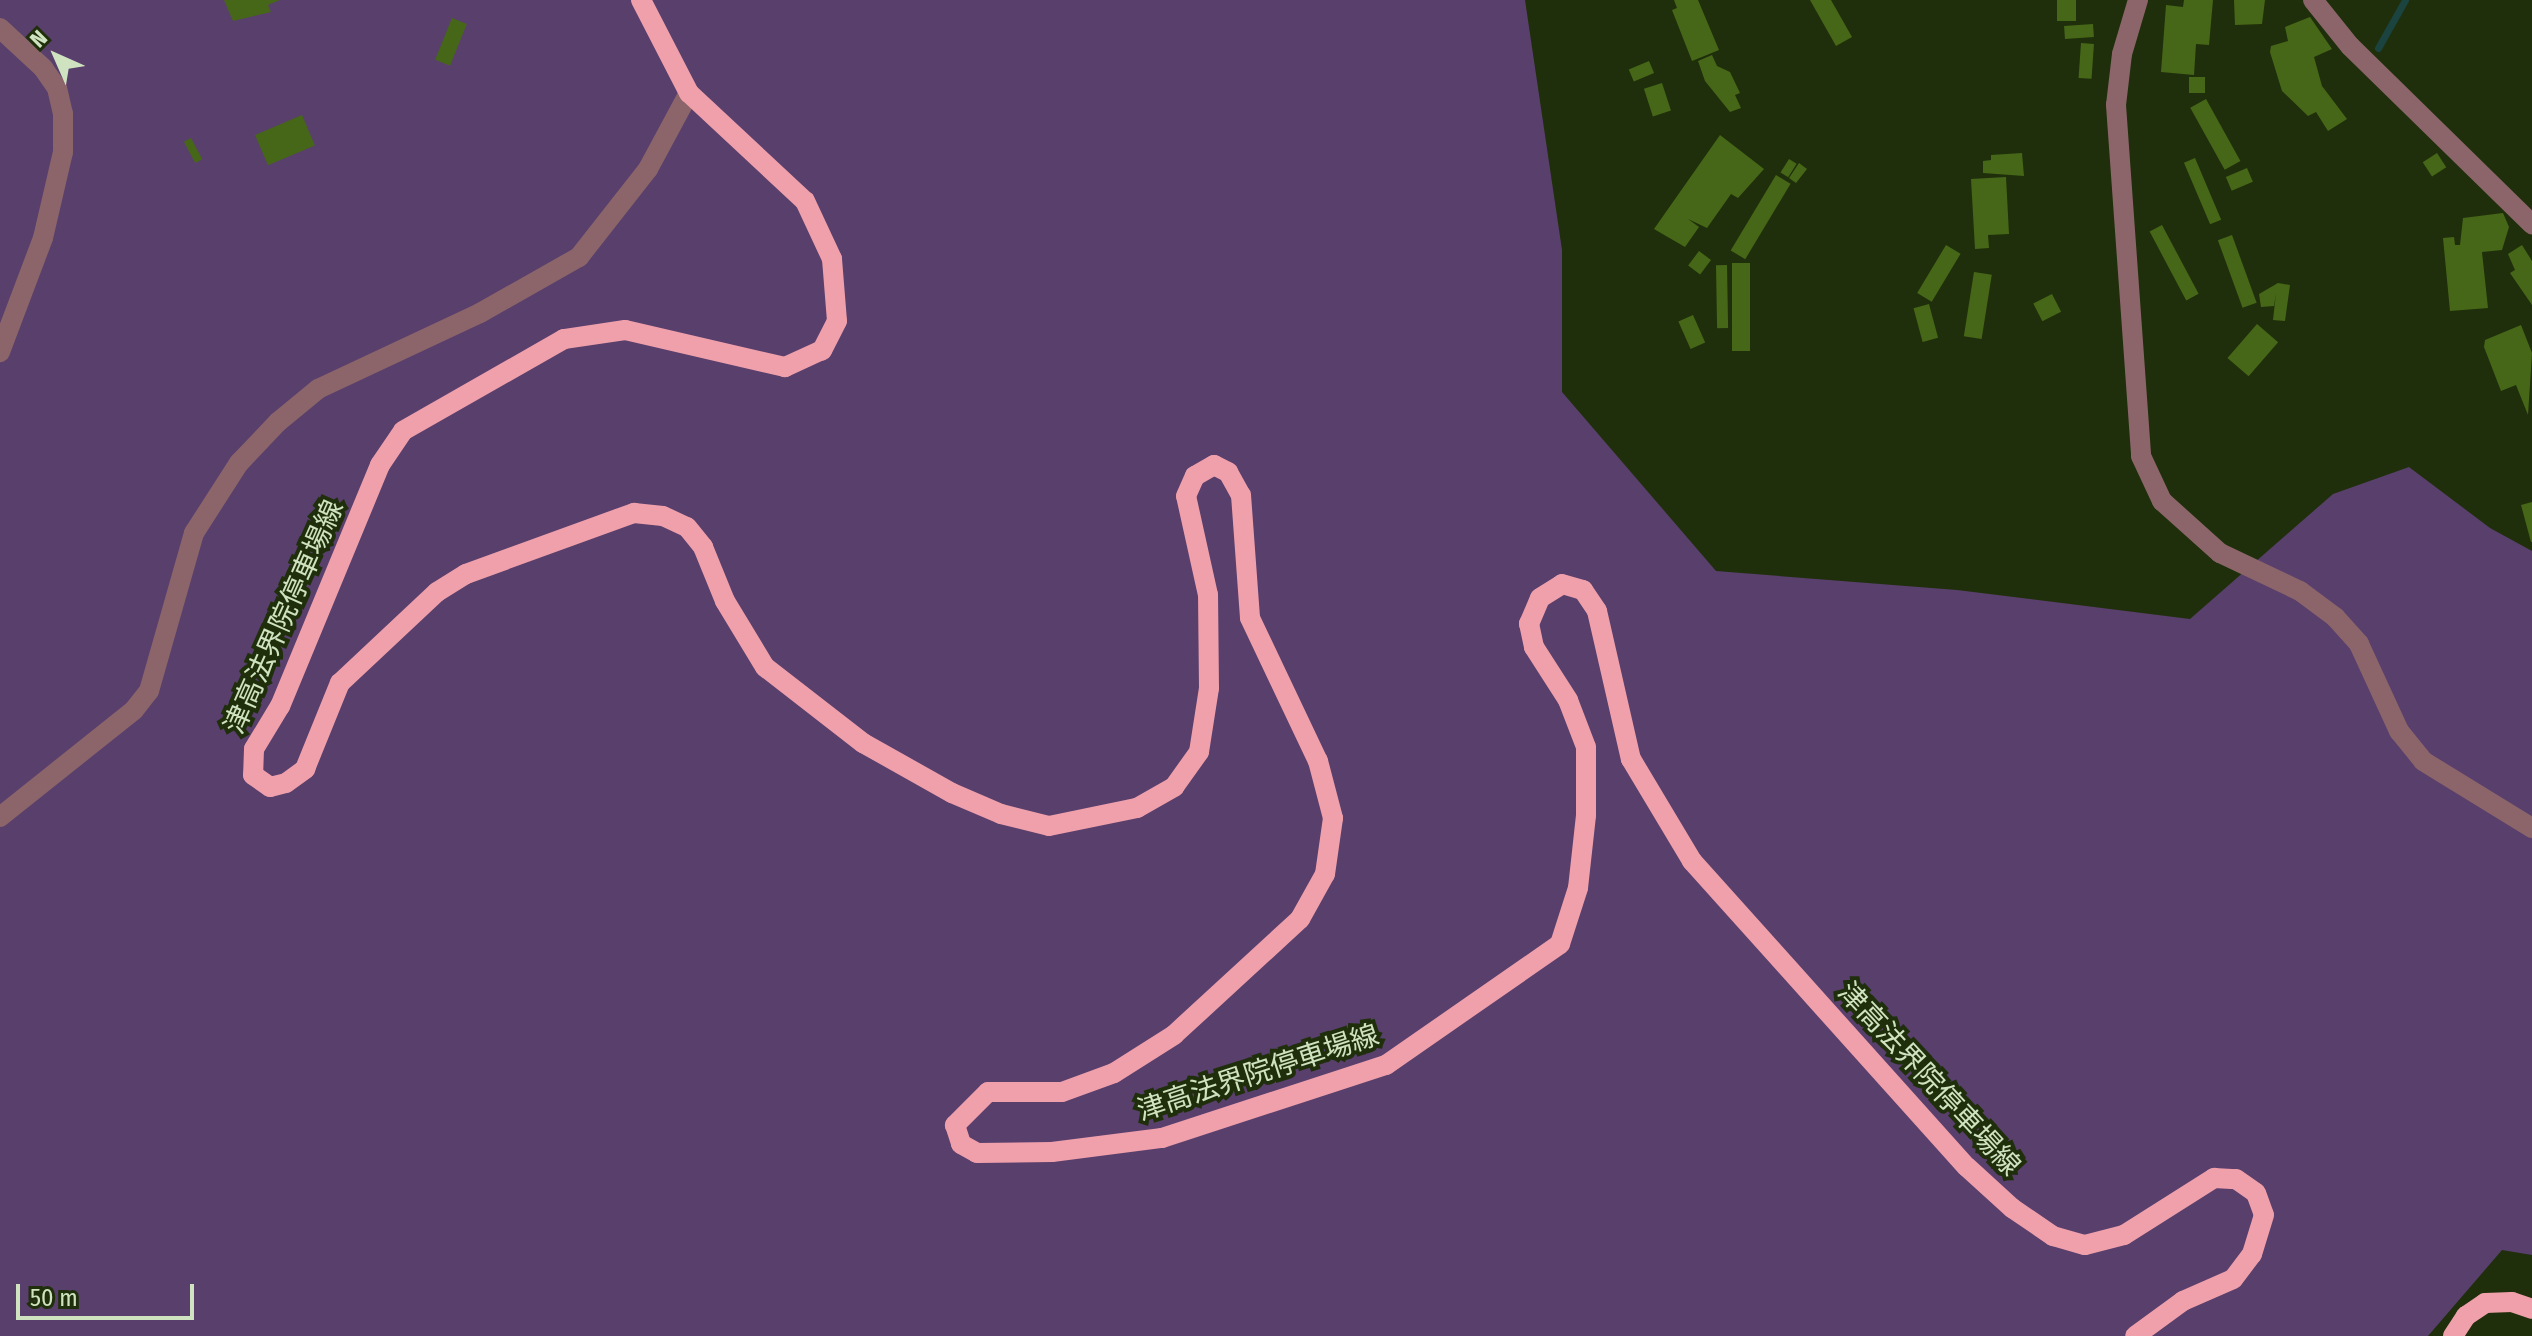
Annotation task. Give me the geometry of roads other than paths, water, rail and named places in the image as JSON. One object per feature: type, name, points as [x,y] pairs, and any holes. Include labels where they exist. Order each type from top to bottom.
[{"type":"main road","name":"津高法界院停車場線","points":[[641,0],[689,93],[805,201],[832,259],[837,321],[822,350],[785,367],[625,330],[564,339],[403,431],[380,465],[280,706],[254,749],[253,775],[270,787],[286,783],[305,769],[340,683],[437,592],[466,574],[634,513],[663,516],[687,527],[703,547],[725,601],[765,667],[863,743],[952,793],[1001,814],[1049,826],[1137,808],[1174,787],[1199,752],[1209,688],[1208,595],[1186,496],[1195,476],[1214,465],[1228,472],[1241,495],[1250,618],[1318,761],[1333,818],[1325,874],[1300,919],[1174,1035],[1114,1073],[1062,1092],[988,1092],[955,1125],[961,1144],[977,1153],[1052,1152],[1162,1138],[1386,1065],[1560,944],[1578,888],[1586,815],[1586,747],[1568,700],[1534,647],[1529,624],[1540,598],[1562,584],[1583,590],[1597,611],[1631,759],[1692,861],[1967,1167],[2012,1208],[2053,1236],[2085,1245],[2124,1235],[2214,1178],[2236,1179],[2256,1193],[2264,1215],[2252,1254],[2233,1279],[2183,1301],[2135,1336]]},
{"type":"main road","points":[[2453,1336],[2466,1316],[2485,1303],[2512,1302],[2532,1309]]},
{"type":"street","points":[[2138,0],[2122,54],[2116,105],[2141,456],[2162,501],[2220,553],[2300,591],[2335,617],[2359,644],[2399,731],[2423,761],[2532,828]]},
{"type":"street","points":[[2313,0],[2350,46],[2532,224]]},
{"type":"street","points":[[0,28],[57,88],[63,152],[43,238],[0,352]]},
{"type":"street","points":[[0,817],[134,710],[149,691],[194,533],[239,463],[278,422],[318,389],[480,313],[579,257],[648,169],[689,93]]},
{"type":"waterway","points":[[2378,48],[2405,0]]}]
